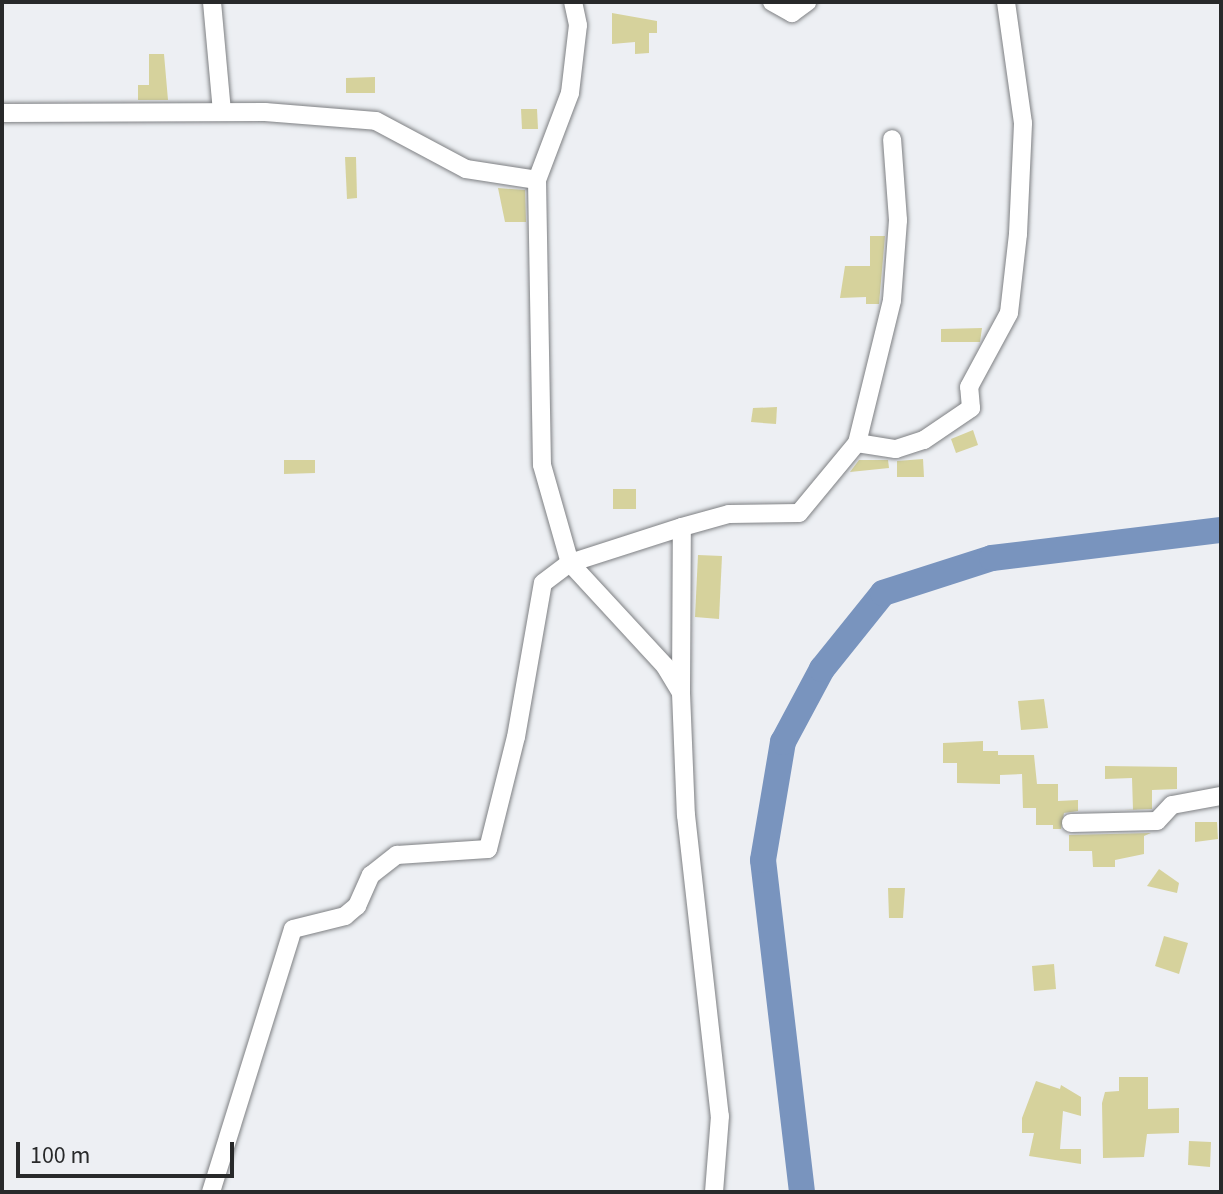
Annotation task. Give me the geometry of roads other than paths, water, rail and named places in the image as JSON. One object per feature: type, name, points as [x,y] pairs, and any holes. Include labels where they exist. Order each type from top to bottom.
[{"type":"street","points":[[212,2],[222,112]]},
{"type":"street","points":[[573,2],[578,25],[570,93],[537,180],[542,465],[570,563],[665,666],[681,693]]},
{"type":"street","points":[[772,2],[792,13],[807,2]]},
{"type":"street","points":[[857,443],[896,449],[924,440],[971,408],[969,387],[1009,313],[1023,123],[1006,2]]},
{"type":"street","points":[[2,113],[222,112],[376,121],[466,169],[537,180]]},
{"type":"street","points":[[211,1192],[293,929],[345,916],[357,906],[371,875],[397,855],[488,849],[516,737],[543,583],[570,563],[729,514],[799,513],[857,443],[892,300],[898,220],[892,139]]},
{"type":"street","points":[[682,527],[681,693],[686,815],[720,1116],[714,1192]]},
{"type":"street","points":[[1071,823],[1157,821],[1172,805],[1221,796]]},
{"type":"waterway","points":[[802,1192],[763,860],[783,742],[822,669],[883,593],[992,558],[1221,530]]}]
